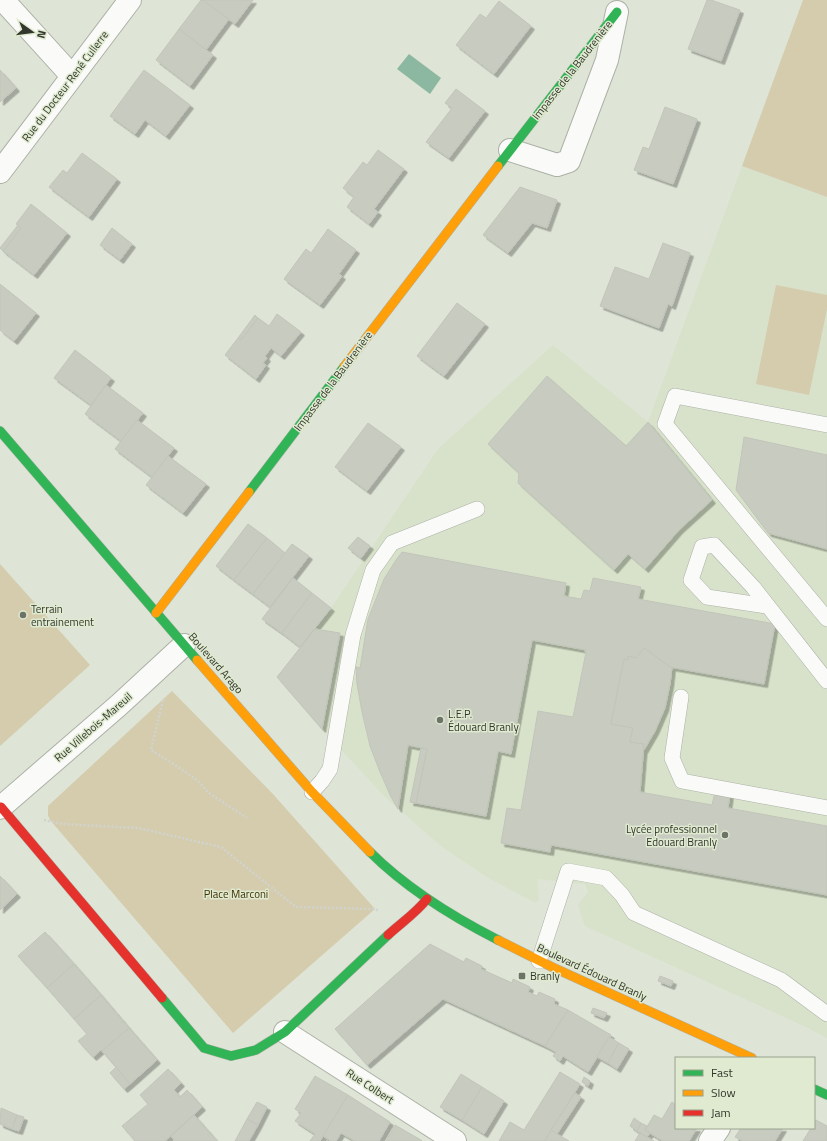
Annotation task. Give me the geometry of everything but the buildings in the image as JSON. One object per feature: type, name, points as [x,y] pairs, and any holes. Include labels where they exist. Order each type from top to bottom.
[{"type":"street","points":[[3,0],[72,76]]},
{"type":"street","name":"Rue du Docteur René Cullerre","points":[[0,172],[130,0]]},
{"type":"street","name":"Impasse de la Baudrenière","points":[[510,150],[557,165],[570,161],[607,60],[617,12]]},
{"type":"street","name":"Impasse de la Baudrenière","points":[[156,613],[617,12]]},
{"type":"street","name":"Boulevard Arago","points":[[0,431],[312,792],[383,865],[427,898]]},
{"type":"street","name":"Rue Villebois-Mareuil","points":[[0,807],[119,705],[184,645]]},
{"type":"street","points":[[0,807],[204,1048],[230,1056],[256,1050],[285,1032],[418,910],[427,898]]},
{"type":"street","name":"Boulevard Édouard Branly","points":[[427,898],[484,933],[538,960],[750,1057]]},
{"type":"street","name":"Rue Colbert","points":[[285,1032],[455,1141]]},
{"type":"street","points":[[815,1089],[827,1095]]},
{"type":"street","points":[[710,1141],[717,1129]]},
{"type":"lane","points":[[827,425],[675,396],[665,424],[827,619]]},
{"type":"lane","points":[[312,792],[330,769],[353,635],[373,570],[392,543],[477,509]]},
{"type":"lane","points":[[767,606],[707,597],[691,580],[702,547],[714,545],[753,587],[827,680]]},
{"type":"lane","points":[[682,697],[672,758],[682,781],[827,808]]},
{"type":"lane","points":[[538,960],[568,870],[606,878],[622,895],[634,914],[781,980],[827,1014]]},
{"type":"path","points":[[163,700],[151,750],[197,780],[209,793],[247,818]]},
{"type":"path","points":[[42,820],[62,824],[138,828],[221,847],[296,907],[380,911]]},
{"type":"shaded area","points":[[409,54],[441,78],[430,94],[397,69]]},
{"type":"shaded area","points":[[742,166],[827,197],[827,1038],[585,926],[578,905],[588,892],[585,884],[537,879],[539,899],[536,903],[490,879],[442,847],[385,797],[322,729],[277,677],[331,608],[438,449],[553,345],[648,422]]},
{"type":"green space","points":[[803,0],[827,0],[827,197],[742,166]]},
{"type":"green space","points":[[776,285],[827,295],[827,309],[809,395],[756,384]]},
{"type":"green space","name":"Terrain entrainement","points":[[0,564],[90,665],[0,746]]},
{"type":"green space","name":"Place Marconi","points":[[172,691],[272,793],[375,909],[233,1033],[50,820],[48,815],[48,806]]},
{"type":"traffic: fast","points":[[498,166],[617,12]]},
{"type":"traffic: fast","points":[[249,492],[344,367]]},
{"type":"traffic: fast","points":[[0,431],[197,660]]},
{"type":"traffic: fast","points":[[370,852],[414,890],[447,912],[498,940]]},
{"type":"traffic: fast","points":[[162,998],[204,1048],[231,1056],[256,1050],[285,1032],[388,935]]},
{"type":"traffic: fast","points":[[815,1089],[827,1095]]},
{"type":"traffic: slow","points":[[344,367],[498,166]]},
{"type":"traffic: slow","points":[[156,613],[249,492]]},
{"type":"traffic: slow","points":[[197,660],[312,792],[370,852]]},
{"type":"traffic: slow","points":[[498,940],[552,967],[750,1057]]},
{"type":"traffic: jam","points":[[1,807],[162,998]]},
{"type":"traffic: jam","points":[[388,935],[427,899]]},
{"type":"place","name":"Terrain entrainement","points":[[23,615]]},
{"type":"place","name":"L.E.P. Édouard Branly","points":[[440,720]]},
{"type":"place","name":"Lycée professionnel Edouard Branly","points":[[725,835]]},
{"type":"place","name":"Branly","points":[[522,976]]}]
